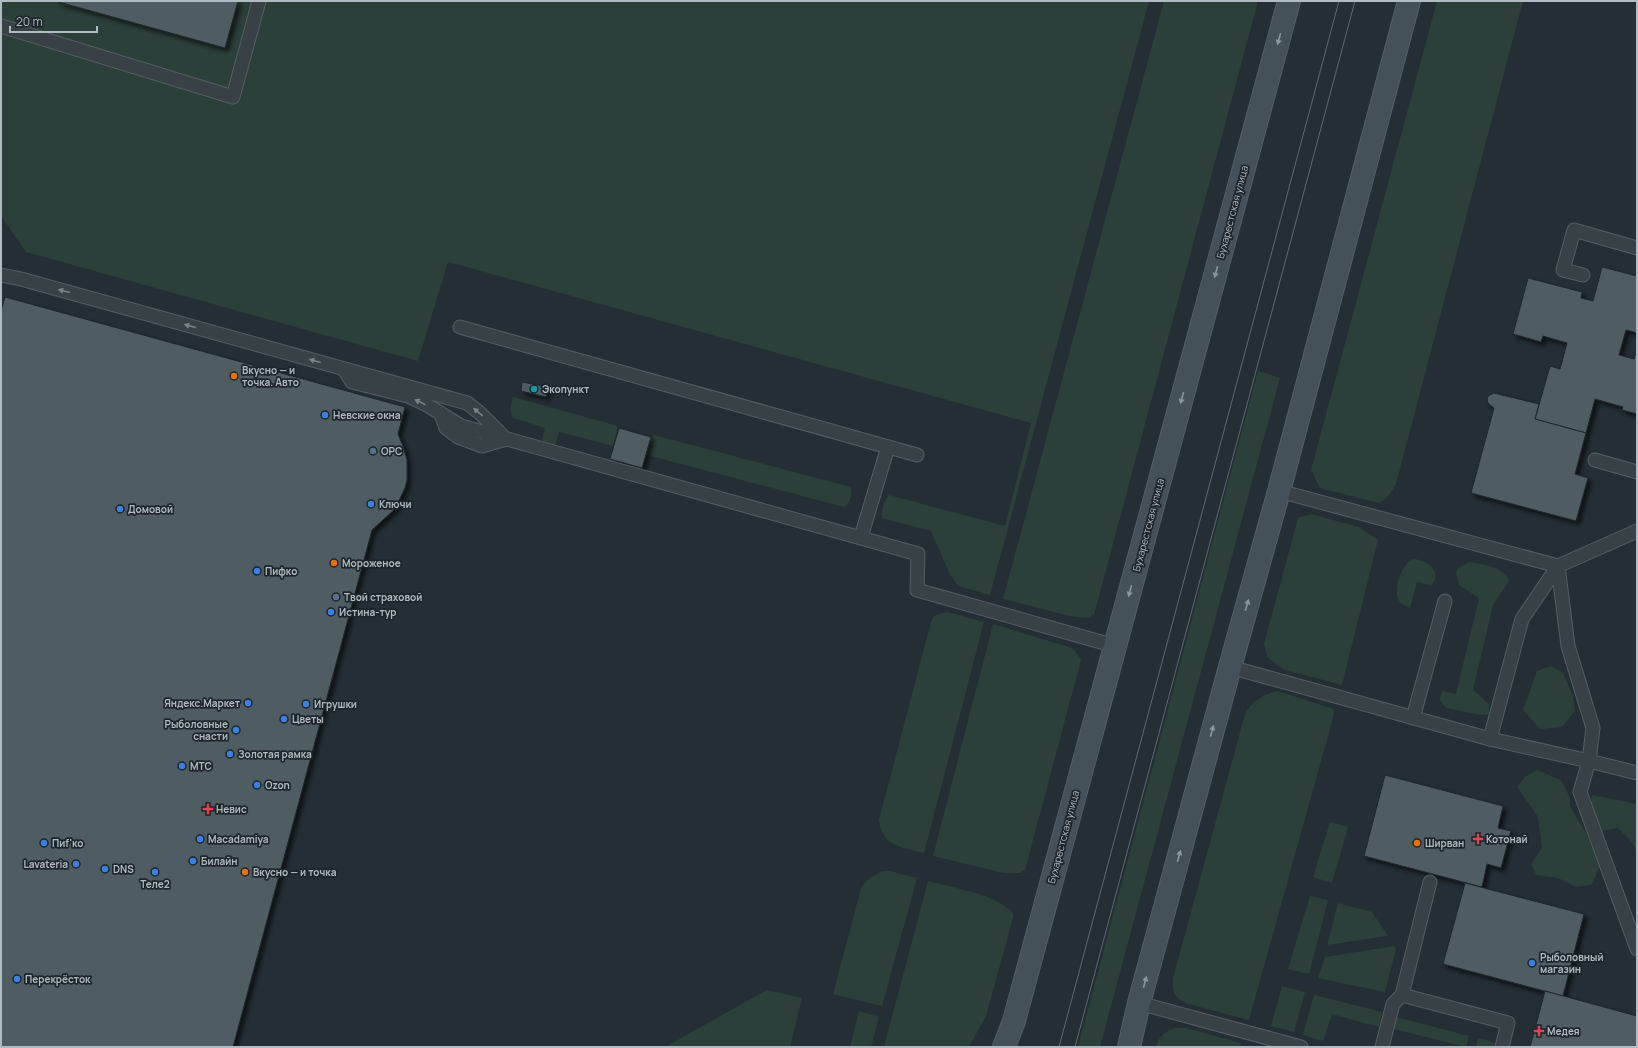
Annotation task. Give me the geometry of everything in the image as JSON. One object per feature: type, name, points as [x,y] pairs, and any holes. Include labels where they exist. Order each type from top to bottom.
[{"type":"street","name":"Бухарестская улица","points":[[1004,1047],[1014,1021],[1289,1]]},
{"type":"street","points":[[1129,1047],[1139,1003],[1279,491],[1409,1]]},
{"type":"lane","points":[[1,26],[232,97],[259,1]]},
{"type":"lane","points":[[1583,275],[1563,270],[1574,230],[1637,248]]},
{"type":"lane","points":[[1,275],[467,403],[480,413],[506,439]]},
{"type":"lane","points":[[460,327],[917,455]]},
{"type":"lane","points":[[344,369],[352,382],[408,396],[461,426],[862,537],[918,554],[917,590],[1115,646]]},
{"type":"lane","points":[[862,537],[888,447]]},
{"type":"lane","points":[[1595,460],[1637,472]]},
{"type":"lane","points":[[1279,491],[1558,566]]},
{"type":"lane","points":[[1490,739],[1522,619],[1558,566],[1637,531]]},
{"type":"lane","points":[[1558,566],[1568,646],[1593,728],[1589,761],[1580,792],[1637,949]]},
{"type":"lane","points":[[1413,718],[1444,601]]},
{"type":"lane","points":[[1230,667],[1490,739],[1637,773]]},
{"type":"lane","points":[[1382,1047],[1393,1004],[1402,995],[1430,882]]},
{"type":"lane","points":[[1402,995],[1508,1023],[1502,1047]]},
{"type":"lane","points":[[1139,1003],[1301,1047]]},
{"type":"green space","points":[[1,1],[1149,1],[990,595],[958,586],[950,575],[931,531],[882,518],[883,506],[889,495],[1005,526],[1031,423],[448,262],[418,361],[26,252],[1,216]]},
{"type":"green space","points":[[1164,1],[1258,1],[1094,615],[1086,618],[1069,616],[1003,599]]},
{"type":"green space","points":[[1437,1],[1523,1],[1396,484],[1389,495],[1379,503],[1320,488],[1311,470]]},
{"type":"green space","points":[[1258,371],[1280,378],[1100,1047],[1078,1047]]},
{"type":"green space","points":[[513,397],[618,426],[613,446],[559,432],[555,445],[542,441],[545,428],[513,418],[511,405]]},
{"type":"green space","points":[[654,435],[851,487],[852,493],[848,503],[844,507],[647,455],[651,438]]},
{"type":"green space","points":[[1311,514],[1359,527],[1378,540],[1342,685],[1285,670],[1267,657],[1264,644],[1298,518]]},
{"type":"green space","points":[[1414,559],[1429,565],[1435,572],[1436,576],[1431,585],[1417,582],[1410,608],[1400,603],[1397,594],[1397,587],[1401,572],[1410,561]]},
{"type":"green space","points":[[1469,562],[1498,569],[1507,576],[1509,581],[1493,605],[1473,690],[1489,704],[1489,714],[1482,715],[1446,708],[1440,700],[1442,691],[1456,694],[1479,598],[1459,585],[1456,573],[1457,570]]},
{"type":"green space","points":[[947,612],[984,622],[924,853],[901,847],[889,841],[884,836],[879,820],[931,622],[934,616]]},
{"type":"green space","points":[[993,624],[1072,648],[1081,660],[1025,870],[1020,873],[1003,873],[933,856]]},
{"type":"green space","points":[[1551,666],[1563,673],[1573,696],[1575,711],[1562,727],[1540,729],[1523,710],[1537,671]]},
{"type":"green space","points":[[1278,691],[1334,709],[1333,718],[1249,1020],[1183,1002],[1175,994],[1173,988],[1173,978],[1245,714],[1251,705],[1258,699],[1267,694]]},
{"type":"green space","points":[[1537,770],[1561,780],[1570,798],[1570,807],[1586,833],[1600,867],[1591,885],[1576,887],[1558,878],[1536,875],[1531,864],[1542,848],[1538,817],[1517,787],[1526,776]]},
{"type":"green space","points":[[1592,795],[1637,804],[1637,854],[1633,843],[1618,828],[1602,831],[1591,805]]},
{"type":"green space","points":[[1330,822],[1348,827],[1332,883],[1313,877]]},
{"type":"green space","points":[[882,871],[890,871],[917,878],[882,1006],[833,994],[861,888],[869,878]]},
{"type":"green space","points":[[928,881],[962,889],[997,901],[1007,907],[1014,914],[986,1016],[969,1047],[884,1047]]},
{"type":"green space","points":[[1310,896],[1328,900],[1309,974],[1288,969]]},
{"type":"green space","points":[[1338,903],[1372,912],[1388,936],[1327,945]]},
{"type":"green space","points":[[1394,946],[1396,949],[1385,992],[1318,978],[1325,957]]},
{"type":"green space","points":[[1282,986],[1305,992],[1294,1032],[1271,1026]]},
{"type":"green space","points":[[767,990],[802,998],[790,1047],[665,1047]]},
{"type":"green space","points":[[1314,995],[1382,1012],[1379,1027],[1332,1014],[1323,1041],[1303,1035]]},
{"type":"green space","points":[[859,1011],[879,1017],[871,1047],[850,1047]]},
{"type":"green space","points":[[1396,1017],[1469,1036],[1466,1047],[1393,1029]]},
{"type":"green space","points":[[1175,1028],[1186,1028],[1241,1043],[1240,1047],[1156,1047],[1162,1035]]},
{"type":"green space","points":[[1478,1038],[1497,1043],[1496,1047],[1476,1047]]},
{"type":"building","points":[[55,1],[238,1],[225,48]]},
{"type":"building","points":[[1602,267],[1637,276],[1637,333],[1626,330],[1619,355],[1634,359],[1635,355],[1637,355],[1637,414],[1622,410],[1623,407],[1595,399],[1586,433],[1535,419],[1550,366],[1560,369],[1567,343],[1543,336],[1541,342],[1513,334],[1528,278],[1582,292],[1581,298],[1593,301]]},
{"type":"building","points":[[5,297],[405,407],[398,434],[407,460],[407,480],[405,488],[395,509],[372,530],[233,1047],[1,1047],[1,311]]},
{"type":"building","name":"Экопункт","points":[[522,382],[548,387],[546,397],[521,391]]},
{"type":"building","points":[[1494,393],[1539,404],[1535,419],[1586,433],[1575,474],[1588,478],[1576,521],[1471,493],[1494,408],[1488,403],[1487,400],[1488,396]]},
{"type":"building","points":[[619,428],[651,437],[642,468],[610,459]]},
{"type":"building","points":[[1385,775],[1503,806],[1498,828],[1511,831],[1501,868],[1487,864],[1482,887],[1364,856]]},
{"type":"building","points":[[1465,883],[1584,914],[1563,996],[1443,964]]},
{"type":"building","points":[[1545,991],[1637,1016],[1637,1047],[1530,1047]]},
{"type":"tram line","points":[[1059,1047],[1339,1]]},
{"type":"tram line","points":[[1075,1047],[1355,1]]},
{"type":"place","name":"Вкусно — и точка. Авто","points":[[234,376]]},
{"type":"place","name":"Экопункт","points":[[534,389]]},
{"type":"place","name":"Невские окна","points":[[325,415]]},
{"type":"place","name":"ОРС","points":[[373,451]]},
{"type":"place","name":"Ключи","points":[[371,504]]},
{"type":"place","name":"Домовой","points":[[120,509]]},
{"type":"place","name":"Мороженое","points":[[334,563]]},
{"type":"place","name":"Пифко","points":[[257,571]]},
{"type":"place","name":"Твой страховой","points":[[336,597]]},
{"type":"place","name":"Истина-тур","points":[[331,612]]},
{"type":"place","name":"Яндекс.Маркет","points":[[248,703]]},
{"type":"place","name":"Игрушки","points":[[306,704]]},
{"type":"place","name":"Цветы","points":[[284,719]]},
{"type":"place","name":"Рыболовные снасти","points":[[236,730]]},
{"type":"place","name":"Золотая рамка","points":[[230,754]]},
{"type":"place","name":"МТС","points":[[182,766]]},
{"type":"place","name":"Ozon","points":[[257,785]]},
{"type":"place","name":"Невис","points":[[208,809]]},
{"type":"place","name":"Macadamiya","points":[[200,839]]},
{"type":"place","name":"Котонай","points":[[1478,839]]},
{"type":"place","name":"Пиf'ко","points":[[44,843]]},
{"type":"place","name":"Ширван","points":[[1417,843]]},
{"type":"place","name":"Билайн","points":[[193,861]]},
{"type":"place","name":"Lavateria","points":[[76,864]]},
{"type":"place","name":"DNS","points":[[105,869]]},
{"type":"place","name":"Теле2","points":[[155,872]]},
{"type":"place","name":"Вкусно — и точка","points":[[245,872]]},
{"type":"place","name":"Рыболовный магазин","points":[[1532,963]]},
{"type":"place","name":"Перекрёсток","points":[[17,979]]},
{"type":"place","name":"Медея","points":[[1539,1031]]}]
